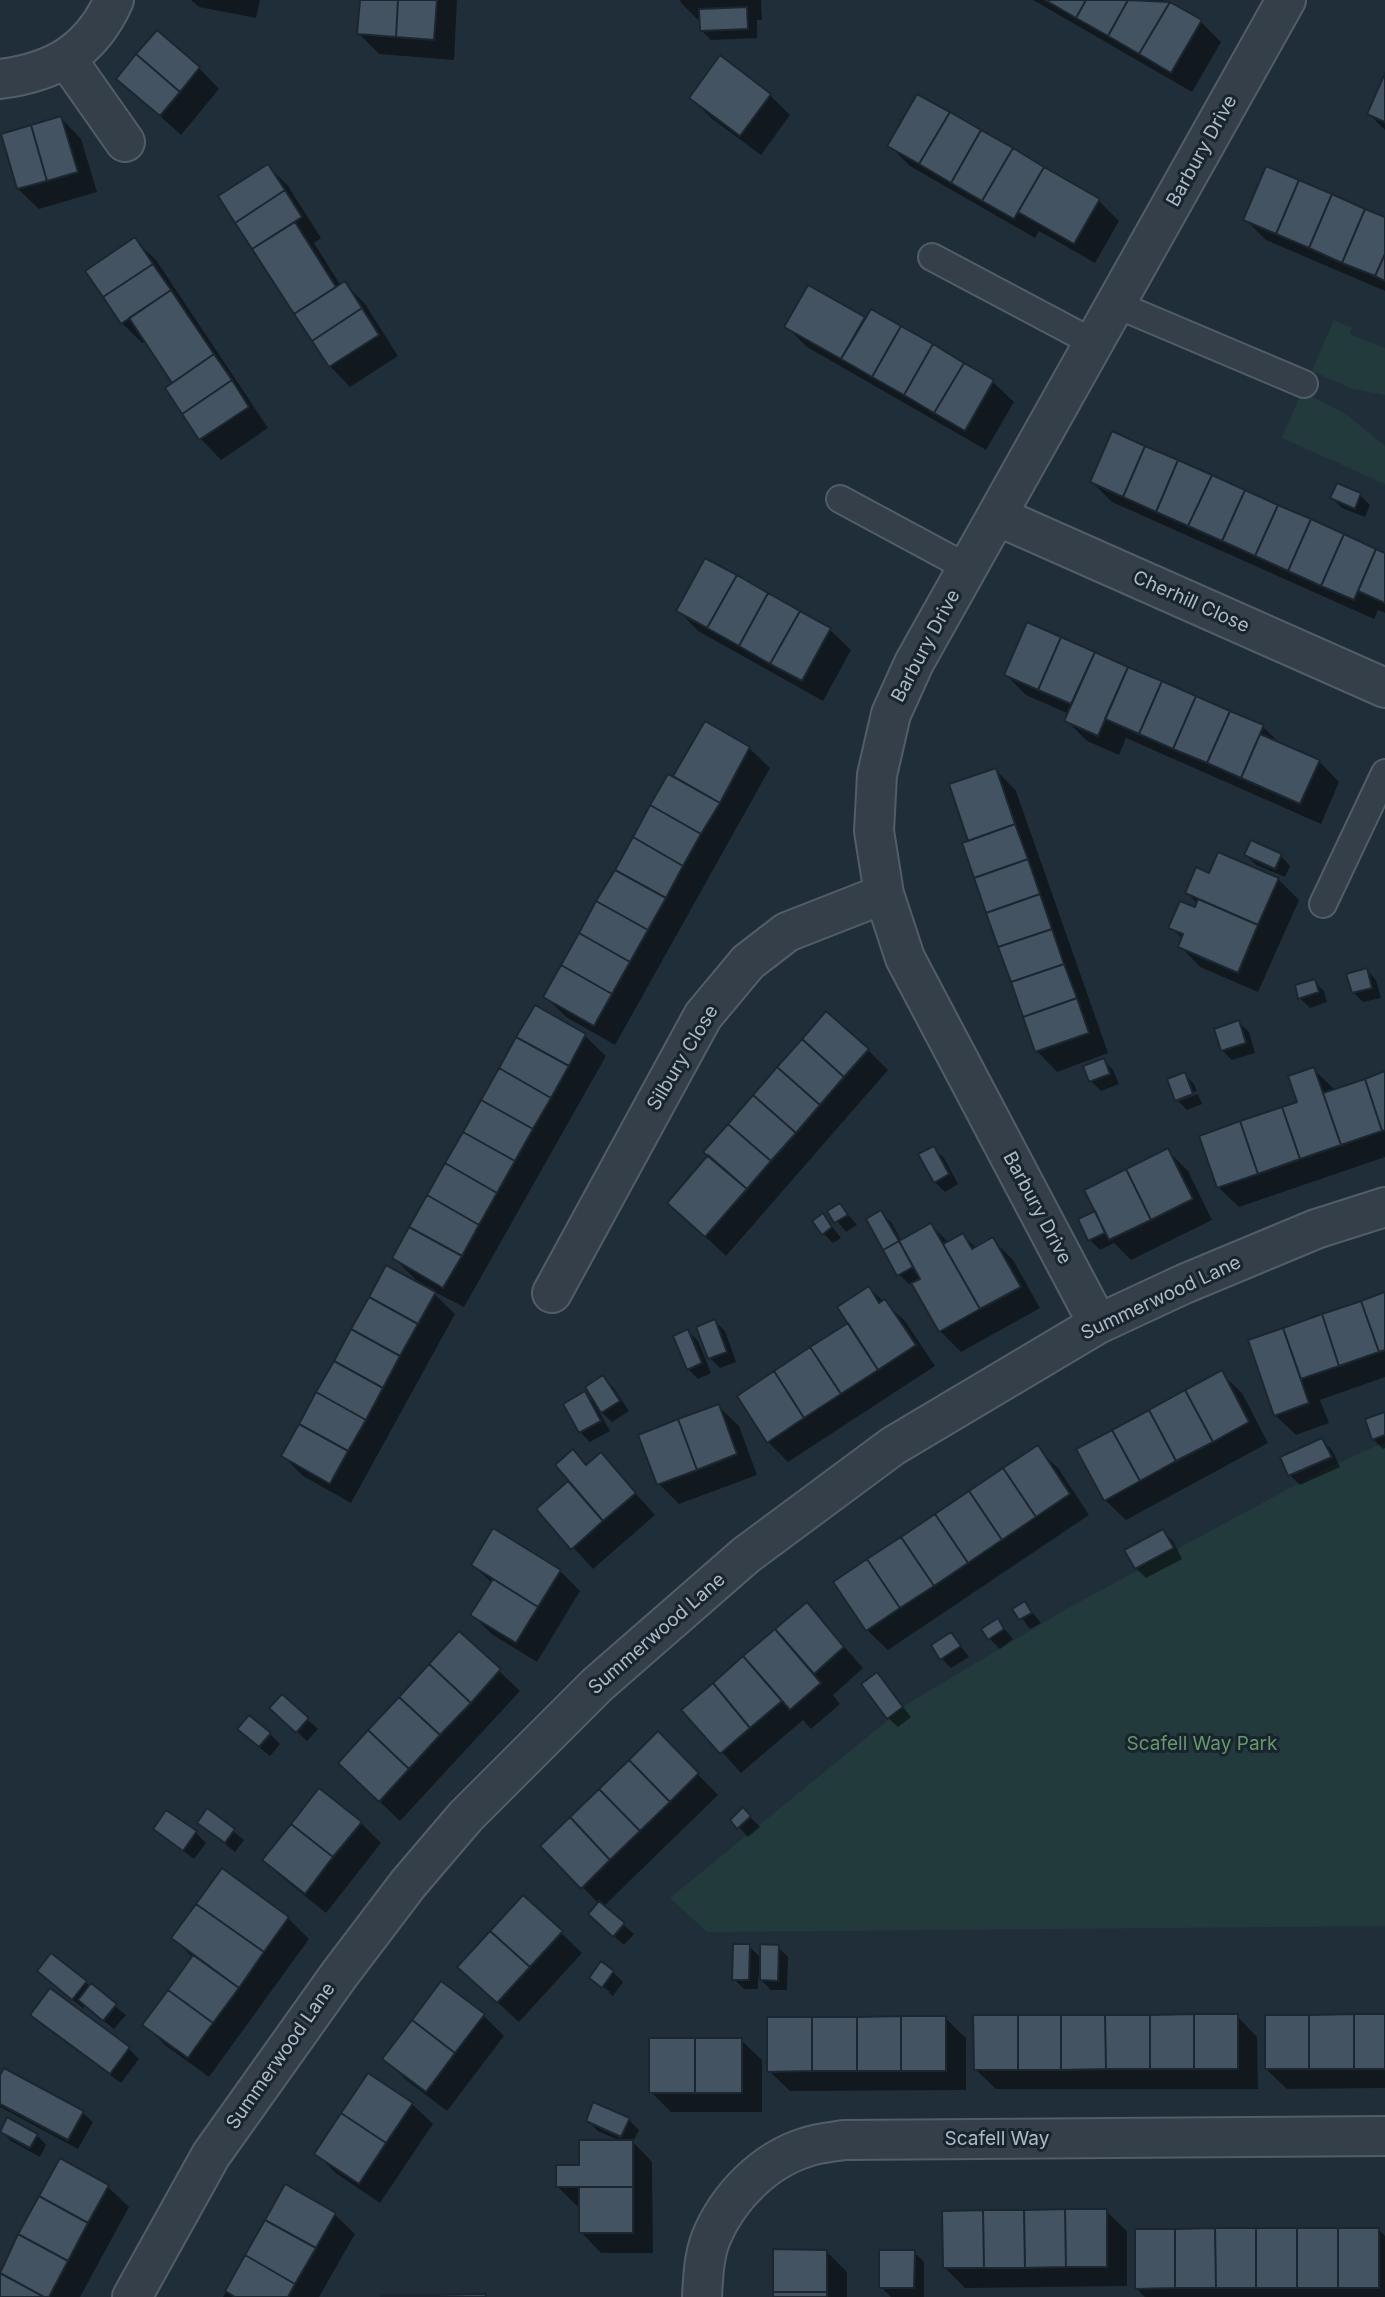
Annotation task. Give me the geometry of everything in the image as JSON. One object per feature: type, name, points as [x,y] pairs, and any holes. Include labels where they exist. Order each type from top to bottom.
[{"type":"street","points":[[0,79],[37,71],[66,58],[88,42],[103,22],[114,0]]},
{"type":"street","name":"Barbury Drive","points":[[1098,1324],[905,958],[884,894],[874,831],[877,775],[891,714],[914,663],[1286,0]]},
{"type":"street","points":[[66,58],[125,142]]},
{"type":"street","name":"Cherhill Close","points":[[997,516],[1385,688]]},
{"type":"street","name":"Silbury Close","points":[[552,1293],[704,1016],[748,962],[787,932],[884,894]]},
{"type":"street","name":"Summerwood Lane","points":[[132,2297],[211,2155],[272,2067],[408,1884],[466,1816],[597,1685],[746,1555],[893,1446],[1098,1324],[1184,1284],[1304,1234],[1385,1207]]},
{"type":"street","name":"Scafell Way","points":[[702,2297],[703,2272],[710,2239],[725,2211],[744,2187],[771,2163],[807,2147],[844,2140],[1385,2136]]},
{"type":"lane","points":[[932,257],[1094,343]]},
{"type":"lane","points":[[1115,304],[1304,384]]},
{"type":"lane","points":[[841,499],[968,568]]},
{"type":"lane","points":[[1323,904],[1385,773]]},
{"type":"green space","points":[[1334,320],[1352,328],[1350,334],[1385,348],[1385,395],[1353,389],[1312,371]]},
{"type":"green space","points":[[1302,391],[1347,415],[1385,446],[1385,484],[1282,438]]},
{"type":"green space","name":"Scafell Way Park","points":[[1385,1442],[1385,1926],[707,1932],[670,1898],[909,1703],[1070,1607],[1329,1467]]},
{"type":"building","points":[[360,0],[398,0],[396,37],[357,34]]},
{"type":"building","points":[[398,0],[437,0],[434,40],[396,37]]},
{"type":"building","points":[[1045,0],[1086,0],[1076,18]]},
{"type":"building","points":[[1086,0],[1128,0],[1108,36],[1076,18]]},
{"type":"building","points":[[1128,0],[1170,2],[1139,54],[1108,36]]},
{"type":"building","points":[[1170,2],[1202,20],[1171,73],[1139,54]]},
{"type":"building","points":[[747,7],[748,29],[700,31],[699,9]]},
{"type":"building","points":[[157,30],[200,67],[180,92],[136,54]]},
{"type":"building","points":[[136,54],[180,92],[160,116],[116,79]]},
{"type":"building","points":[[720,55],[771,94],[740,136],[689,98]]},
{"type":"building","points":[[1385,73],[1385,122],[1367,114]]},
{"type":"building","points":[[917,94],[950,112],[919,164],[887,146]]},
{"type":"building","points":[[950,112],[981,130],[951,183],[919,164]]},
{"type":"building","points":[[61,116],[78,172],[47,181],[31,125]]},
{"type":"building","points":[[31,125],[47,181],[17,189],[1,134]]},
{"type":"building","points":[[981,130],[1013,148],[982,201],[951,183]]},
{"type":"building","points":[[1013,148],[1044,167],[1014,219],[982,201]]},
{"type":"building","points":[[268,164],[285,190],[235,223],[218,196]]},
{"type":"building","points":[[1266,166],[1299,180],[1276,234],[1243,220]]},
{"type":"building","points":[[1044,167],[1100,199],[1074,244],[1018,212]]},
{"type":"building","points":[[1299,180],[1332,194],[1309,248],[1276,234]]},
{"type":"building","points":[[285,190],[302,217],[252,249],[235,223]]},
{"type":"building","points":[[1332,194],[1365,209],[1342,263],[1309,248]]},
{"type":"building","points":[[1365,209],[1385,217],[1385,254],[1375,276],[1342,263]]},
{"type":"building","points":[[295,222],[336,287],[294,314],[252,249]]},
{"type":"building","points":[[135,237],[153,264],[103,297],[85,271]]},
{"type":"building","points":[[1385,254],[1385,281],[1375,276]]},
{"type":"building","points":[[153,264],[171,290],[121,324],[103,297]]},
{"type":"building","points":[[345,281],[362,308],[312,341],[294,314]]},
{"type":"building","points":[[808,285],[865,317],[841,359],[784,327]]},
{"type":"building","points":[[171,290],[214,354],[172,383],[129,318]]},
{"type":"building","points":[[362,308],[379,335],[329,367],[312,341]]},
{"type":"building","points":[[871,309],[901,326],[872,377],[841,359]]},
{"type":"building","points":[[901,326],[933,344],[904,395],[872,377]]},
{"type":"building","points":[[933,344],[964,363],[934,413],[904,395]]},
{"type":"building","points":[[214,354],[232,380],[182,414],[165,388]]},
{"type":"building","points":[[964,363],[994,380],[965,431],[934,413]]},
{"type":"building","points":[[232,380],[249,407],[199,440],[182,414]]},
{"type":"building","points":[[1112,431],[1145,446],[1123,497],[1090,482]]},
{"type":"building","points":[[1145,446],[1178,460],[1156,512],[1123,497]]},
{"type":"building","points":[[1178,460],[1212,475],[1188,526],[1156,512]]},
{"type":"building","points":[[1212,475],[1245,490],[1222,541],[1188,526]]},
{"type":"building","points":[[1337,483],[1361,493],[1355,509],[1330,498]]},
{"type":"building","points":[[1245,490],[1278,505],[1255,556],[1222,541]]},
{"type":"building","points":[[1278,505],[1311,519],[1288,571],[1255,556]]},
{"type":"building","points":[[1311,519],[1344,534],[1321,586],[1288,571]]},
{"type":"building","points":[[1344,534],[1376,549],[1354,600],[1321,586]]},
{"type":"building","points":[[1376,549],[1385,553],[1385,603],[1358,591]]},
{"type":"building","points":[[705,558],[737,575],[707,628],[676,611]]},
{"type":"building","points":[[737,575],[768,593],[739,646],[707,628]]},
{"type":"building","points":[[768,593],[800,611],[770,664],[739,646]]},
{"type":"building","points":[[800,611],[831,628],[802,681],[770,664]]},
{"type":"building","points":[[1027,622],[1061,637],[1038,690],[1004,675]]},
{"type":"building","points":[[1061,637],[1095,652],[1071,704],[1038,690]]},
{"type":"building","points":[[1095,652],[1128,667],[1098,736],[1064,721]]},
{"type":"building","points":[[1128,667],[1162,681],[1139,734],[1105,719]]},
{"type":"building","points":[[1162,681],[1196,696],[1173,749],[1139,734]]},
{"type":"building","points":[[1196,696],[1230,711],[1207,763],[1173,749]]},
{"type":"building","points":[[1230,711],[1264,725],[1241,778],[1207,763]]},
{"type":"building","points":[[705,721],[750,747],[720,803],[673,776]]},
{"type":"building","points":[[1260,734],[1320,760],[1300,804],[1241,778]]},
{"type":"building","points":[[996,768],[1015,824],[968,841],[949,784]]},
{"type":"building","points":[[668,774],[720,803],[701,834],[650,805]]},
{"type":"building","points":[[650,805],[701,834],[683,866],[633,837]]},
{"type":"building","points":[[1015,824],[1028,859],[974,878],[962,843]]},
{"type":"building","points":[[633,837],[683,866],[666,898],[615,870]]},
{"type":"building","points":[[1251,840],[1282,854],[1275,869],[1244,855]]},
{"type":"building","points":[[1218,852],[1279,878],[1258,925],[1185,893],[1196,867],[1209,873]]},
{"type":"building","points":[[1028,859],[1040,894],[986,913],[974,878]]},
{"type":"building","points":[[615,870],[666,898],[648,930],[596,901]]},
{"type":"building","points":[[1040,894],[1052,929],[998,947],[986,913]]},
{"type":"building","points":[[1198,899],[1258,925],[1238,973],[1178,947],[1183,934],[1168,928],[1180,901],[1195,907]]},
{"type":"building","points":[[596,901],[648,930],[630,962],[579,933]]},
{"type":"building","points":[[1052,929],[1064,964],[1011,982],[998,947]]},
{"type":"building","points":[[579,933],[630,962],[612,994],[561,965]]},
{"type":"building","points":[[1064,964],[1077,998],[1023,1017],[1011,982]]},
{"type":"building","points":[[561,965],[612,994],[594,1026],[543,997]]},
{"type":"building","points":[[1367,968],[1372,988],[1352,993],[1346,974]]},
{"type":"building","points":[[1315,979],[1319,992],[1298,999],[1295,985]]},
{"type":"building","points":[[1077,998],[1089,1033],[1035,1052],[1023,1017]]},
{"type":"building","points":[[535,1005],[586,1034],[569,1066],[516,1037]]},
{"type":"building","points":[[826,1011],[869,1049],[844,1077],[802,1039]]},
{"type":"building","points":[[1239,1020],[1246,1043],[1221,1051],[1214,1029]]},
{"type":"building","points":[[516,1037],[569,1066],[551,1098],[499,1068]]},
{"type":"building","points":[[802,1039],[844,1077],[820,1105],[777,1067]]},
{"type":"building","points":[[1104,1058],[1110,1074],[1089,1082],[1083,1066]]},
{"type":"building","points":[[777,1067],[820,1105],[796,1133],[753,1095]]},
{"type":"building","points":[[1314,1067],[1341,1145],[1300,1159],[1282,1107],[1297,1102],[1288,1076]]},
{"type":"building","points":[[499,1068],[551,1098],[533,1129],[481,1100]]},
{"type":"building","points":[[1385,1071],[1385,1130],[1382,1131],[1365,1079]]},
{"type":"building","points":[[1185,1072],[1193,1094],[1175,1101],[1167,1079]]},
{"type":"building","points":[[1365,1079],[1382,1131],[1341,1145],[1323,1093]]},
{"type":"building","points":[[753,1095],[796,1133],[771,1161],[728,1124]]},
{"type":"building","points":[[481,1100],[533,1129],[515,1161],[463,1132]]},
{"type":"building","points":[[1282,1107],[1300,1159],[1258,1174],[1240,1121]]},
{"type":"building","points":[[1240,1121],[1258,1174],[1217,1188],[1199,1136]]},
{"type":"building","points":[[728,1124],[771,1161],[747,1189],[703,1152]]},
{"type":"building","points":[[463,1132],[515,1161],[497,1193],[445,1163]]},
{"type":"building","points":[[934,1146],[949,1174],[934,1183],[918,1154]]},
{"type":"building","points":[[1168,1148],[1193,1199],[1151,1220],[1126,1169]]},
{"type":"building","points":[[708,1155],[747,1189],[705,1237],[667,1203]]},
{"type":"building","points":[[445,1163],[497,1193],[479,1225],[427,1195]]},
{"type":"building","points":[[1126,1169],[1151,1220],[1109,1240],[1084,1190]]},
{"type":"building","points":[[427,1195],[479,1225],[462,1256],[409,1227]]},
{"type":"building","points":[[840,1203],[848,1215],[834,1223],[827,1211]]},
{"type":"building","points":[[881,1210],[899,1241],[883,1250],[866,1219]]},
{"type":"building","points":[[1095,1211],[1105,1233],[1088,1241],[1078,1219]]},
{"type":"building","points":[[823,1213],[832,1227],[822,1235],[812,1221]]},
{"type":"building","points":[[931,1223],[980,1309],[939,1332],[911,1283],[920,1279],[899,1241]]},
{"type":"building","points":[[409,1227],[462,1256],[443,1288],[392,1258]]},
{"type":"building","points":[[963,1233],[972,1249],[993,1237],[1021,1287],[980,1309],[943,1244]]},
{"type":"building","points":[[899,1241],[913,1267],[897,1276],[883,1250]]},
{"type":"building","points":[[386,1265],[436,1292],[418,1324],[369,1297]]},
{"type":"building","points":[[869,1286],[879,1303],[885,1299],[916,1345],[878,1370],[837,1307]]},
{"type":"building","points":[[1385,1292],[1385,1350],[1379,1352],[1361,1301]]},
{"type":"building","points":[[369,1297],[418,1324],[400,1356],[351,1329]]},
{"type":"building","points":[[1361,1301],[1379,1352],[1339,1366],[1322,1314]]},
{"type":"building","points":[[1322,1314],[1339,1366],[1301,1379],[1283,1328]]},
{"type":"building","points":[[715,1319],[727,1352],[708,1359],[696,1327]]},
{"type":"building","points":[[848,1323],[878,1370],[841,1394],[810,1347]]},
{"type":"building","points":[[1283,1328],[1309,1403],[1274,1416],[1248,1340]]},
{"type":"building","points":[[351,1329],[400,1356],[383,1388],[334,1361]]},
{"type":"building","points":[[688,1329],[702,1363],[687,1370],[673,1336]]},
{"type":"building","points":[[810,1347],[841,1394],[804,1418],[774,1371]]},
{"type":"building","points":[[334,1361],[383,1388],[366,1420],[316,1392]]},
{"type":"building","points":[[1222,1370],[1249,1422],[1213,1442],[1185,1390]]},
{"type":"building","points":[[774,1371],[804,1418],[767,1443],[737,1396]]},
{"type":"building","points":[[603,1375],[620,1401],[601,1413],[585,1387]]},
{"type":"building","points":[[1185,1390],[1213,1442],[1176,1461],[1149,1410]]},
{"type":"building","points":[[585,1391],[601,1421],[579,1433],[563,1404]]},
{"type":"building","points":[[316,1392],[366,1420],[348,1451],[299,1424]]},
{"type":"building","points":[[719,1404],[737,1454],[697,1470],[678,1419]]},
{"type":"building","points":[[1149,1410],[1176,1461],[1140,1481],[1112,1430]]},
{"type":"building","points":[[1385,1412],[1385,1435],[1372,1440],[1365,1419]]},
{"type":"building","points":[[678,1419],[697,1470],[657,1485],[638,1435]]},
{"type":"building","points":[[299,1424],[348,1451],[330,1484],[281,1456]]},
{"type":"building","points":[[1112,1430],[1140,1481],[1104,1501],[1076,1449]]},
{"type":"building","points":[[1322,1438],[1332,1457],[1288,1476],[1280,1457]]},
{"type":"building","points":[[1038,1445],[1070,1494],[1036,1517],[1003,1468]]},
{"type":"building","points":[[573,1449],[586,1465],[601,1452],[636,1493],[603,1521],[555,1465]]},
{"type":"building","points":[[1003,1468],[1036,1517],[1002,1540],[969,1491]]},
{"type":"building","points":[[568,1481],[603,1521],[571,1550],[536,1509]]},
{"type":"building","points":[[969,1491],[1002,1540],[968,1563],[935,1514]]},
{"type":"building","points":[[935,1514],[968,1563],[934,1586],[901,1537]]},
{"type":"building","points":[[493,1528],[561,1570],[538,1607],[471,1565]]},
{"type":"building","points":[[1163,1529],[1174,1548],[1135,1569],[1124,1550]]},
{"type":"building","points":[[901,1537],[934,1586],[900,1608],[867,1559]]},
{"type":"building","points":[[867,1559],[900,1608],[866,1631],[833,1582]]},
{"type":"building","points":[[493,1579],[538,1607],[516,1643],[470,1615]]},
{"type":"building","points":[[1025,1601],[1032,1613],[1019,1620],[1012,1609]]},
{"type":"building","points":[[807,1602],[844,1647],[814,1674],[775,1629]]},
{"type":"building","points":[[998,1618],[1004,1629],[988,1640],[981,1629]]},
{"type":"building","points":[[775,1629],[821,1683],[790,1710],[743,1656]]},
{"type":"building","points":[[459,1631],[501,1669],[471,1703],[429,1664]]},
{"type":"building","points":[[951,1632],[961,1646],[940,1660],[931,1645]]},
{"type":"building","points":[[743,1656],[782,1701],[750,1728],[713,1683]]},
{"type":"building","points":[[429,1664],[471,1703],[440,1735],[399,1697]]},
{"type":"building","points":[[877,1672],[903,1707],[887,1719],[861,1684]]},
{"type":"building","points":[[713,1683],[750,1728],[720,1754],[681,1710]]},
{"type":"building","points":[[282,1694],[309,1718],[296,1733],[269,1708]]},
{"type":"building","points":[[399,1697],[440,1735],[409,1769],[368,1730]]},
{"type":"building","points":[[249,1715],[271,1733],[259,1747],[237,1729]]},
{"type":"building","points":[[368,1730],[409,1769],[379,1802],[338,1763]]},
{"type":"building","points":[[658,1731],[699,1773],[670,1802],[629,1760]]},
{"type":"building","points":[[629,1760],[670,1802],[640,1831],[599,1789]]},
{"type":"building","points":[[319,1788],[362,1822],[333,1857],[291,1824]]},
{"type":"building","points":[[599,1789],[640,1831],[610,1860],[570,1817]]},
{"type":"building","points":[[743,1807],[751,1816],[737,1829],[730,1820]]},
{"type":"building","points":[[207,1808],[235,1829],[225,1843],[197,1823]]},
{"type":"building","points":[[166,1810],[197,1831],[183,1851],[153,1829]]},
{"type":"building","points":[[570,1817],[610,1860],[581,1889],[540,1846]]},
{"type":"building","points":[[291,1824],[333,1857],[305,1894],[262,1860]]},
{"type":"building","points":[[222,1868],[289,1917],[264,1952],[196,1904]]},
{"type":"building","points":[[523,1895],[563,1931],[530,1967],[490,1931]]},
{"type":"building","points":[[599,1901],[625,1923],[613,1937],[588,1914]]},
{"type":"building","points":[[196,1904],[264,1952],[239,1988],[171,1938]]},
{"type":"building","points":[[490,1931],[530,1967],[497,2003],[457,1967]]},
{"type":"building","points":[[733,1944],[750,1944],[749,1980],[732,1980]]},
{"type":"building","points":[[760,1944],[779,1945],[778,1981],[760,1980]]},
{"type":"building","points":[[51,1953],[87,1981],[72,2000],[37,1971]]},
{"type":"building","points":[[193,1955],[239,1988],[213,2023],[168,1990]]},
{"type":"building","points":[[601,1961],[614,1971],[602,1988],[589,1978]]},
{"type":"building","points":[[441,1981],[485,2014],[455,2053],[412,2020]]},
{"type":"building","points":[[91,1983],[117,2004],[103,2021],[78,2000]]},
{"type":"building","points":[[50,1988],[130,2047],[110,2074],[30,2015]]},
{"type":"building","points":[[168,1990],[213,2023],[188,2058],[142,2025]]},
{"type":"building","points":[[1194,2014],[1238,2014],[1238,2069],[1194,2069]]},
{"type":"building","points":[[1194,2014],[1194,2069],[1150,2069],[1150,2015]]},
{"type":"building","points":[[1354,2014],[1385,2014],[1385,2069],[1354,2069]]},
{"type":"building","points":[[1354,2014],[1354,2069],[1309,2069],[1309,2015]]},
{"type":"building","points":[[973,2015],[1018,2015],[1018,2070],[974,2070]]},
{"type":"building","points":[[1018,2015],[1061,2015],[1061,2070],[1018,2070]]},
{"type":"building","points":[[1061,2015],[1105,2015],[1106,2069],[1061,2070]]},
{"type":"building","points":[[1105,2015],[1150,2015],[1150,2069],[1106,2069]]},
{"type":"building","points":[[1265,2015],[1309,2015],[1309,2069],[1265,2069]]},
{"type":"building","points":[[901,2016],[946,2016],[946,2071],[901,2071]]},
{"type":"building","points":[[901,2016],[901,2071],[857,2071],[857,2017]]},
{"type":"building","points":[[767,2017],[812,2017],[812,2071],[767,2072]]},
{"type":"building","points":[[812,2017],[857,2017],[857,2071],[812,2071]]},
{"type":"building","points":[[412,2020],[455,2053],[426,2092],[382,2059]]},
{"type":"building","points":[[649,2038],[695,2038],[695,2093],[649,2093]]},
{"type":"building","points":[[695,2038],[742,2038],[742,2093],[695,2093]]},
{"type":"building","points":[[4,2068],[84,2111],[68,2140],[0,2104],[0,2075]]},
{"type":"building","points":[[368,2073],[413,2103],[386,2143],[341,2113]]},
{"type":"building","points":[[593,2102],[630,2118],[621,2137],[586,2121]]},
{"type":"building","points":[[341,2113],[386,2143],[359,2184],[314,2154]]},
{"type":"building","points":[[7,2117],[38,2134],[30,2148],[0,2132]]},
{"type":"building","points":[[579,2140],[633,2140],[633,2187],[556,2187],[556,2165],[579,2165]]},
{"type":"building","points":[[60,2158],[109,2185],[88,2223],[39,2196]]},
{"type":"building","points":[[285,2184],[336,2213],[316,2248],[265,2220]]},
{"type":"building","points":[[579,2187],[633,2187],[633,2233],[579,2233]]},
{"type":"building","points":[[39,2196],[88,2223],[68,2261],[18,2234]]},
{"type":"building","points":[[1065,2209],[1107,2209],[1107,2267],[1066,2267]]},
{"type":"building","points":[[1065,2209],[1066,2267],[1025,2268],[1024,2210]]},
{"type":"building","points":[[983,2210],[1024,2210],[1025,2268],[984,2268]]},
{"type":"building","points":[[983,2210],[984,2268],[943,2268],[942,2211]]},
{"type":"building","points":[[265,2220],[316,2248],[295,2284],[245,2255]]},
{"type":"building","points":[[1215,2228],[1256,2228],[1256,2288],[1216,2288]]},
{"type":"building","points":[[1215,2228],[1216,2288],[1175,2288],[1175,2229]]},
{"type":"building","points":[[1256,2228],[1297,2228],[1297,2288],[1256,2288]]},
{"type":"building","points":[[1297,2228],[1338,2228],[1338,2288],[1297,2288]]},
{"type":"building","points":[[1338,2228],[1379,2228],[1379,2288],[1338,2288]]},
{"type":"building","points":[[1135,2229],[1175,2229],[1175,2288],[1135,2289]]},
{"type":"building","points":[[18,2234],[68,2261],[49,2297],[44,2297],[0,2273]]},
{"type":"building","points":[[773,2249],[827,2250],[827,2292],[773,2292]]},
{"type":"building","points":[[879,2250],[915,2250],[914,2288],[879,2288]]},
{"type":"building","points":[[245,2255],[295,2284],[288,2297],[235,2297],[225,2291]]},
{"type":"building","points":[[0,2273],[44,2297],[0,2297]]},
{"type":"building","points":[[773,2292],[827,2292],[827,2297],[773,2297]]},
{"type":"building","points":[[486,2294],[486,2297],[434,2297],[434,2295]]},
{"type":"building","points":[[434,2295],[434,2297],[381,2297]]}]
